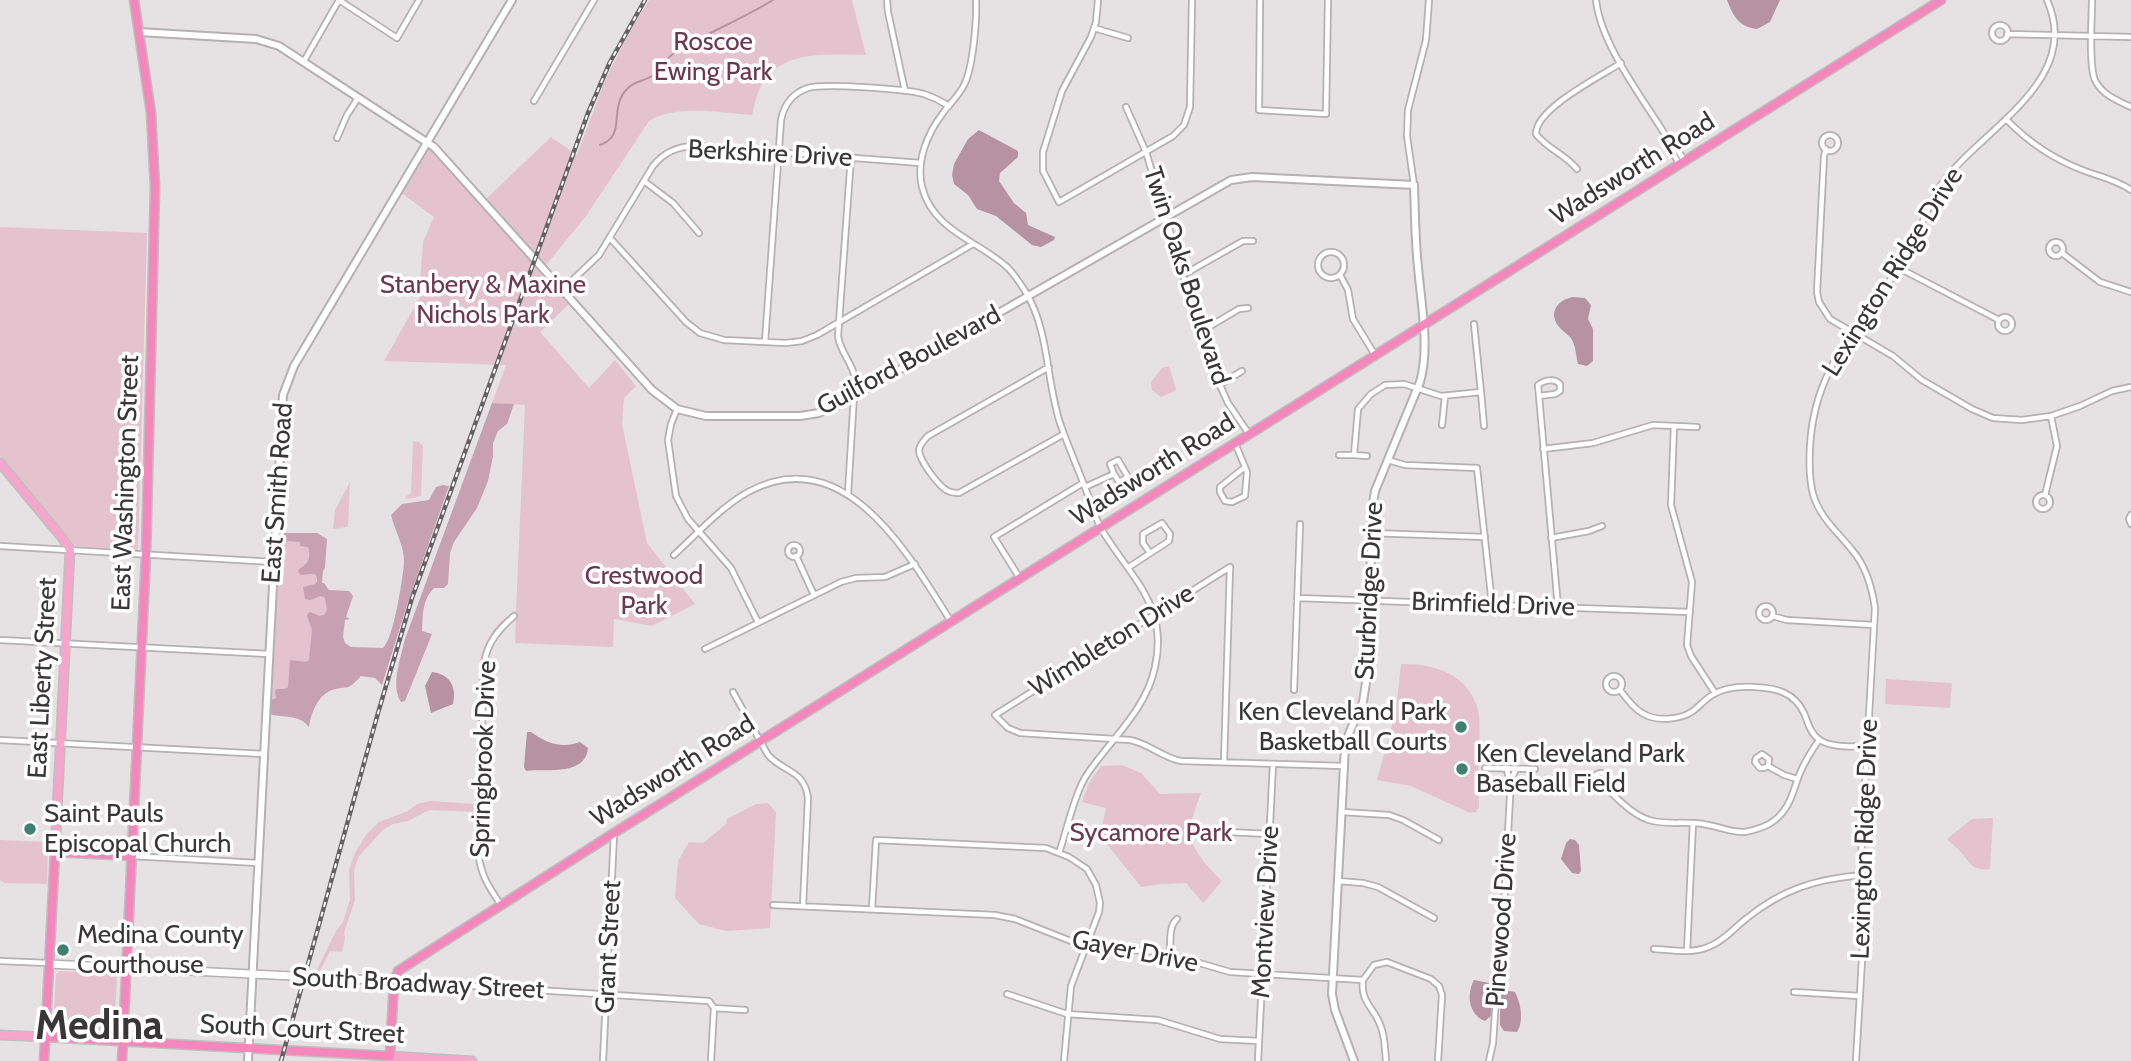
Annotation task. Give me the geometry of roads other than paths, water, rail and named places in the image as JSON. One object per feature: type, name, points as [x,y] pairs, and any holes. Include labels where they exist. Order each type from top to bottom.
[{"type":"highway","name":"East Washington Street","points":[[122,1061],[146,555],[155,187],[151,113],[134,0]]},
{"type":"highway","name":"Wadsworth Road","points":[[394,981],[398,971],[614,833],[1941,0]]},
{"type":"highway","points":[[55,852],[132,856]]},
{"type":"highway","name":"East Liberty Street","points":[[44,1061],[55,852]]},
{"type":"highway","points":[[390,1059],[394,981]]},
{"type":"highway","name":"South Court Street","points":[[45,1037],[249,1048],[319,1057],[390,1059]]},
{"type":"main road","name":"East Liberty Street","points":[[0,463],[70,551],[55,852]]},
{"type":"main road","name":"South Broadway Street","points":[[49,964],[394,981]]},
{"type":"main road","points":[[0,1035],[45,1037]]},
{"type":"main road","name":"South Court Street","points":[[390,1059],[472,1061]]},
{"type":"street","points":[[304,61],[339,0],[397,38],[419,0]]},
{"type":"street","name":"East Smith Road","points":[[248,1061],[282,405],[289,376],[512,0]]},
{"type":"street","points":[[534,101],[594,0]]},
{"type":"street","points":[[887,0],[905,91]]},
{"type":"street","points":[[976,0],[967,77],[960,92],[936,123],[927,142],[921,163],[923,188],[933,212],[945,225],[1009,269],[1028,296],[1042,329],[1058,416],[1064,433],[1101,528],[1141,585],[1153,615],[1158,650],[1152,682],[1139,708],[1084,779],[1059,853]]},
{"type":"street","points":[[1097,0],[1094,28],[1062,91],[1042,152],[1043,171],[1059,202],[1173,136],[1184,125],[1190,107],[1192,0]]},
{"type":"street","points":[[1260,0],[1259,110],[1326,114],[1328,0]]},
{"type":"street","name":"Sturbridge Drive","points":[[1354,1061],[1335,1010],[1332,994],[1344,766],[1347,738],[1363,702],[1368,668],[1371,533],[1375,491],[1418,389],[1424,366],[1414,185],[1408,149],[1407,116],[1426,40],[1429,0]]},
{"type":"street","points":[[1596,0],[1603,29],[1666,136],[1668,144],[1682,163]]},
{"type":"street","name":"Lexington Ridge Drive","points":[[1856,1061],[1864,909],[1862,875],[1874,625],[1873,594],[1867,575],[1854,552],[1822,515],[1813,494],[1810,477],[1810,434],[1815,404],[1829,369],[1852,332],[1899,268],[1942,184],[2040,81],[2051,55],[2053,36],[2051,11],[2046,0]]},
{"type":"street","points":[[2092,0],[2092,70],[2095,82],[2106,94],[2131,107]]},
{"type":"street","points":[[1094,28],[1128,38]]},
{"type":"street","name":"Guilford Boulevard","points":[[139,32],[256,39],[279,46],[428,143],[652,390],[677,409],[706,416],[800,416],[828,410],[1225,182],[1238,178],[1414,185]]},
{"type":"street","points":[[2007,34],[2131,37]]},
{"type":"street","points":[[1577,169],[1568,158],[1541,141],[1536,129],[1560,102],[1621,63]]},
{"type":"street","points":[[765,342],[782,114],[793,97],[804,89],[822,85],[924,94],[949,106]]},
{"type":"street","points":[[337,138],[359,97]]},
{"type":"street","name":"Twin Oaks Boulevard","points":[[1126,107],[1146,152],[1200,332],[1219,385],[1249,434]]},
{"type":"street","points":[[2006,119],[2054,157],[2131,190]]},
{"type":"street","name":"Berkshire Drive","points":[[562,290],[593,262],[653,166],[663,156],[684,146],[921,163]]},
{"type":"street","points":[[1826,149],[1817,292],[1826,315],[1893,356],[1917,377],[1982,414],[2013,420],[2050,416],[2112,391],[2131,387]]},
{"type":"street","points":[[848,494],[854,373],[839,343],[839,322],[850,158]]},
{"type":"street","points":[[644,181],[673,203],[699,233]]},
{"type":"street","points":[[610,238],[692,328],[716,339],[786,343],[802,341],[839,322],[973,244]]},
{"type":"street","points":[[1183,275],[1243,241],[1253,241]]},
{"type":"street","points":[[1340,275],[1332,278],[1323,276],[1318,269],[1321,256],[1328,251],[1340,255],[1344,263],[1340,275],[1348,290],[1353,319],[1376,356]]},
{"type":"street","points":[[2062,253],[2100,282],[2131,292]]},
{"type":"street","points":[[1899,268],[1999,320]]},
{"type":"street","points":[[1200,332],[1239,309],[1248,308]]},
{"type":"street","points":[[1474,324],[1484,426]]},
{"type":"street","points":[[1049,367],[928,436],[919,451],[923,463],[944,489],[955,493],[963,492],[1064,433]]},
{"type":"street","points":[[1219,385],[1242,371]]},
{"type":"street","points":[[1539,396],[1558,393],[1560,384],[1555,380],[1538,385],[1558,607]]},
{"type":"street","points":[[1354,455],[1356,417],[1364,400],[1385,385],[1404,384],[1429,394],[1445,396],[1481,392]]},
{"type":"street","points":[[1441,425],[1445,396]]},
{"type":"street","points":[[677,409],[668,439],[674,488],[682,511],[731,568],[758,622]]},
{"type":"street","points":[[2045,495],[2057,446],[2050,416]]},
{"type":"street","points":[[1543,449],[1583,446],[1653,425],[1697,427]]},
{"type":"street","points":[[1674,426],[1671,505],[1691,576],[1686,639],[1688,650],[1715,693]]},
{"type":"street","points":[[1234,442],[1247,471],[1245,496],[1232,502],[1225,501],[1220,486],[1245,467]]},
{"type":"street","points":[[1339,455],[1367,456]]},
{"type":"street","points":[[1118,460],[1128,477],[1119,482],[1114,474],[1110,464],[1118,460]]},
{"type":"street","points":[[1388,460],[1405,466],[1477,468],[1492,604]]},
{"type":"street","points":[[1019,578],[995,537],[1084,485],[1114,474]]},
{"type":"street","points":[[674,555],[738,499],[766,484],[787,480],[827,484],[848,494],[873,513],[915,564],[951,621]]},
{"type":"street","points":[[2131,515],[2131,524]]},
{"type":"street","points":[[1129,567],[1150,554],[1170,539],[1170,534],[1162,523],[1143,534],[1143,543],[1150,554]]},
{"type":"street","points":[[1294,690],[1300,524]]},
{"type":"street","points":[[1550,538],[1602,526]]},
{"type":"street","points":[[1371,533],[1485,537]]},
{"type":"street","points":[[0,546],[274,562]]},
{"type":"street","points":[[796,556],[814,595]]},
{"type":"street","points":[[705,649],[848,579],[885,577],[915,564]]},
{"type":"street","name":"Wimbleton Drive","points":[[1115,739],[1020,733],[1008,728],[995,715],[1230,567],[1224,762]]},
{"type":"street","name":"Brimfield Drive","points":[[1297,598],[1690,612]]},
{"type":"street","name":"Springbrook Drive","points":[[501,905],[484,878],[478,850],[484,664],[494,635],[514,616]]},
{"type":"street","points":[[1772,616],[1787,620],[1874,625]]},
{"type":"street","points":[[0,640],[269,654]]},
{"type":"street","points":[[1620,690],[1642,713],[1661,718],[1690,713],[1715,693],[1727,688],[1743,686],[1782,690],[1793,697],[1819,740],[1836,745],[1867,747]]},
{"type":"street","points":[[733,692],[760,741],[776,762],[799,776],[807,792],[803,906]]},
{"type":"street","points":[[1115,739],[1136,741],[1175,760],[1344,766]]},
{"type":"street","points":[[0,740],[264,754]]},
{"type":"street","points":[[1606,786],[1642,817],[1651,821],[1693,823],[1744,832],[1775,821],[1785,810],[1806,759],[1819,740]]},
{"type":"street","name":"Montview Drive","points":[[1258,1061],[1273,764]]},
{"type":"street","points":[[1768,766],[1797,779]]},
{"type":"street","points":[[1485,768],[1535,769]]},
{"type":"street","name":"Pinewood Drive","points":[[1507,769],[1511,778]]},
{"type":"street","name":"Pinewood Drive","points":[[1489,1061],[1501,961],[1511,778],[1516,769]]},
{"type":"street","points":[[1342,812],[1389,815],[1439,840]]},
{"type":"street","points":[[1687,951],[1693,823]]},
{"type":"street","points":[[1228,832],[1270,834]]},
{"type":"street","name":"Grant Street","points":[[603,1061],[614,833]]},
{"type":"street","points":[[872,909],[876,840],[1046,848],[1082,864],[1096,885],[1100,907],[1074,976],[1067,1014],[1064,1061]]},
{"type":"street","points":[[132,856],[258,863]]},
{"type":"street","points":[[1654,949],[1701,950],[1713,945],[1767,903],[1794,888],[1835,877],[1862,875]]},
{"type":"street","points":[[1338,881],[1378,887],[1434,918]]},
{"type":"street","name":"Gayer Drive","points":[[773,905],[1006,917],[1086,947],[1170,954],[1224,971],[1363,980]]},
{"type":"street","points":[[1170,954],[1171,930],[1177,919]]},
{"type":"street","points":[[0,961],[49,964]]},
{"type":"street","points":[[1386,1061],[1383,1031],[1376,1014],[1368,1008],[1362,989],[1363,980],[1374,965],[1387,962],[1431,979],[1439,986],[1442,995],[1438,1061]]},
{"type":"street","name":"South Broadway Street","points":[[394,981],[709,1001],[714,1008]]},
{"type":"street","points":[[1794,992],[1860,996]]},
{"type":"street","points":[[1007,994],[1067,1014],[1157,1020],[1220,1039],[1259,1041]]},
{"type":"street","points":[[711,1061],[714,1008],[745,1010]]},
{"type":"waterway","points":[[600,145],[613,135],[619,104],[631,86],[655,74],[674,53],[773,0]]},
{"type":"railway","points":[[281,1061],[412,598],[588,113],[610,62],[645,0]]},
{"type":"place","name":"Ken Cleveland Park Basketball Courts","points":[[1461,727]]},
{"type":"place","name":"Ken Cleveland Park Baseball Field","points":[[1462,769]]},
{"type":"place","name":"Saint Pauls Episcopal Church","points":[[30,829]]},
{"type":"place","name":"Medina County Courthouse","points":[[63,950]]},
{"type":"district","name":"Medina","points":[[99,1027]]},
{"type":"park label","name":"Roscoe Ewing Park","points":[[713,57]]},
{"type":"park label","name":"Stanbery & Maxine Nichols Park","points":[[483,300]]},
{"type":"park label","name":"Crestwood Park","points":[[644,591]]},
{"type":"park label","name":"Sycamore Park","points":[[1151,833]]}]
